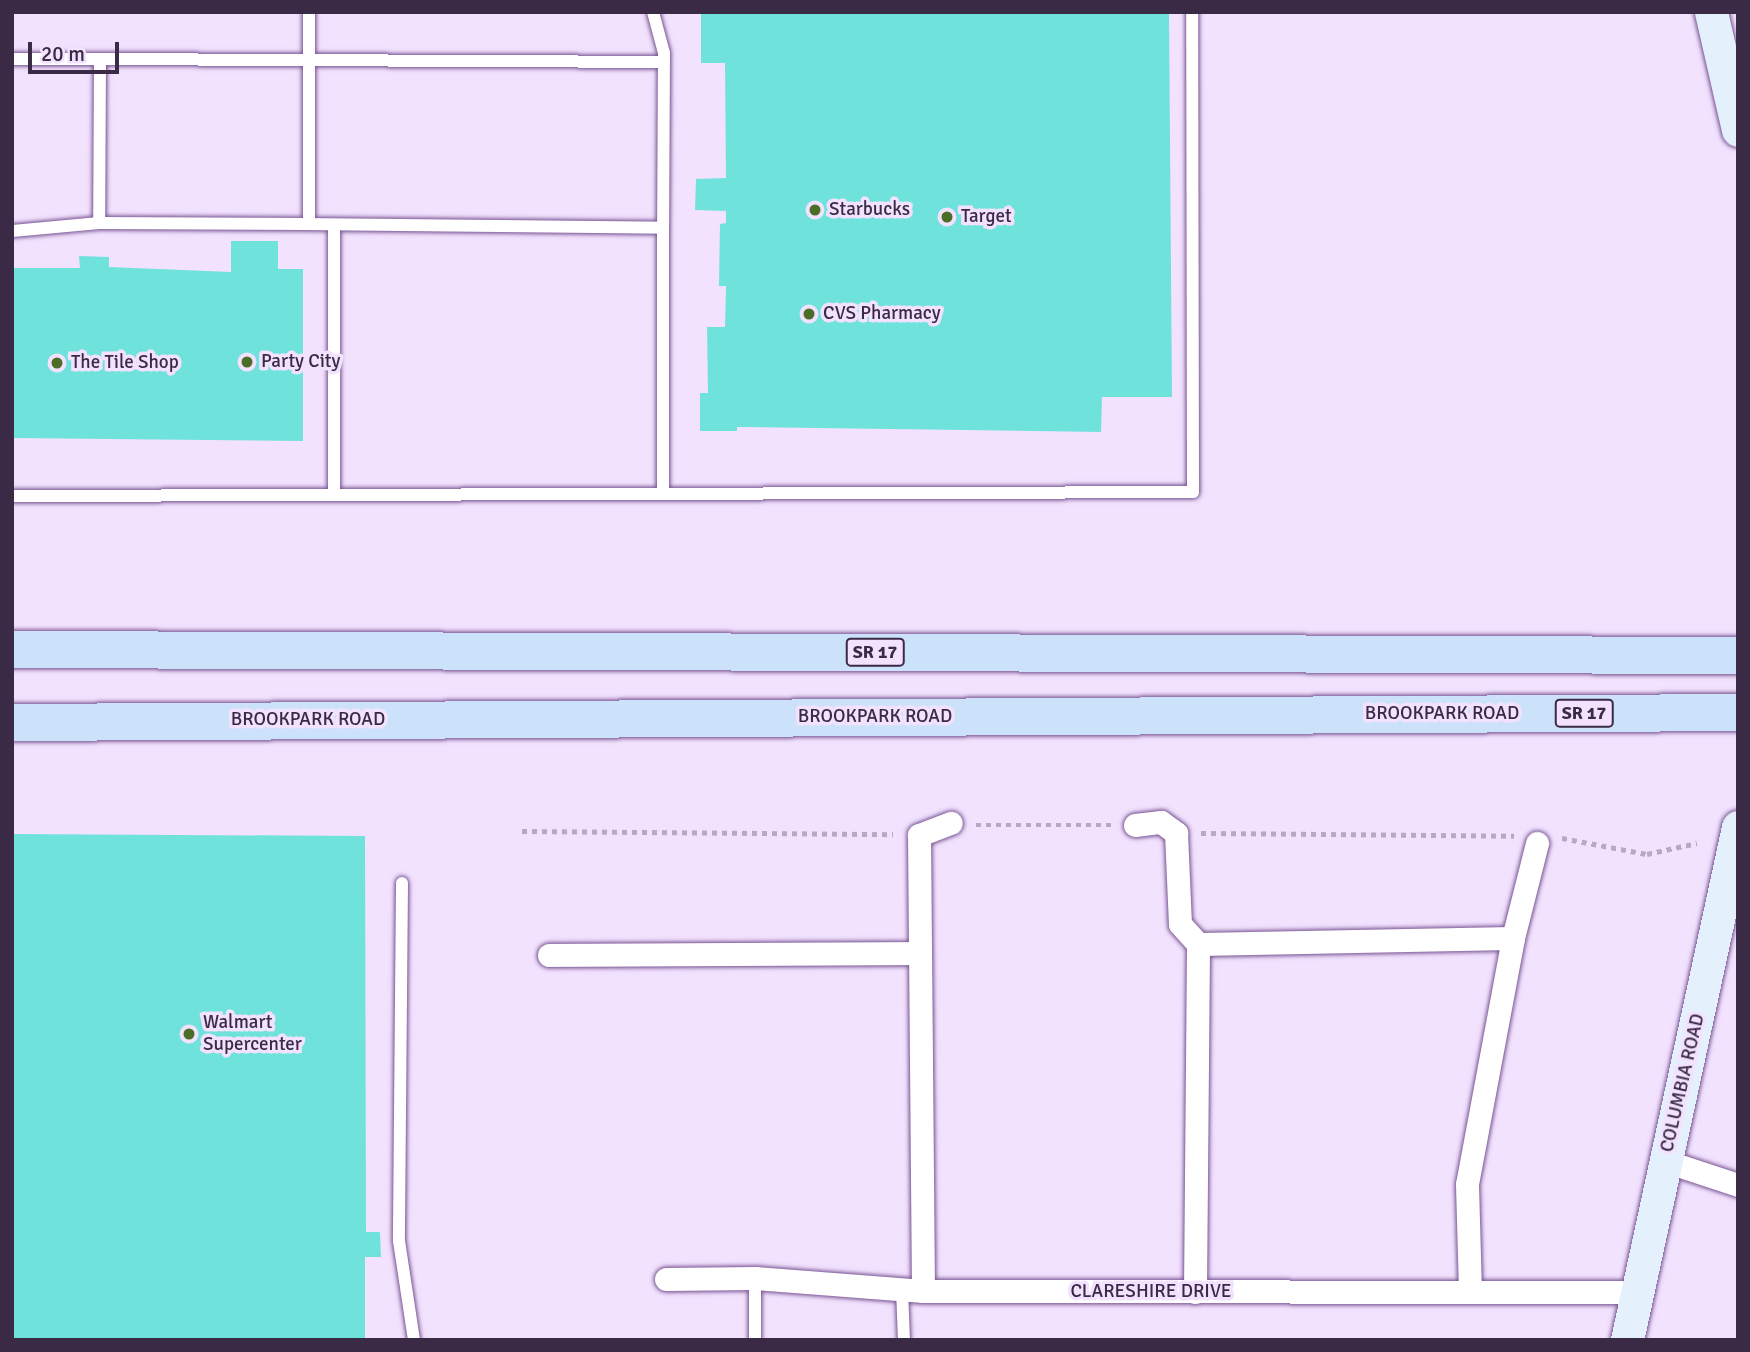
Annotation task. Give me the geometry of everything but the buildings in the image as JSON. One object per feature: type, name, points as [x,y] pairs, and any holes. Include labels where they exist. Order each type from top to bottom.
[{"type":"main road","name":"SR 17","points":[[12,649],[1738,655]]},
{"type":"main road","name":"BROOKPARK ROAD","points":[[12,722],[1738,712]]},
{"type":"street","points":[[1711,12],[1738,130]]},
{"type":"street","points":[[1135,825],[1161,822],[1176,833],[1180,924],[1198,944],[1195,1292]]},
{"type":"street","points":[[913,1290],[919,835],[951,823]]},
{"type":"street","name":"COLUMBIA ROAD","points":[[1627,1340],[1665,1161],[1730,903],[1738,827]]},
{"type":"street","points":[[1471,1292],[1467,1184],[1513,938],[1538,839]]},
{"type":"street","points":[[1198,944],[1513,938]]},
{"type":"street","points":[[550,956],[919,953]]},
{"type":"street","points":[[1665,1161],[1738,1185]]},
{"type":"street","name":"CLARESHIRE DRIVE","points":[[666,1279],[755,1278],[913,1290],[1636,1292]]},
{"type":"lane","points":[[309,12],[309,224]]},
{"type":"lane","points":[[653,12],[664,62],[663,492]]},
{"type":"lane","points":[[12,496],[334,492],[1193,492],[1192,12]]},
{"type":"lane","points":[[12,59],[664,62]]},
{"type":"lane","points":[[99,223],[100,59]]},
{"type":"lane","points":[[12,231],[99,223],[663,228]]},
{"type":"lane","points":[[334,227],[334,492]]},
{"type":"lane","points":[[402,883],[399,1241],[414,1340]]},
{"type":"lane","points":[[755,1278],[755,1340]]},
{"type":"lane","points":[[904,1340],[913,1290]]},
{"type":"path","points":[[951,823],[1135,825]]},
{"type":"path","points":[[522,831],[919,835]]},
{"type":"path","points":[[1176,833],[1538,839],[1647,854],[1697,843]]},
{"type":"place","name":"Starbucks","points":[[815,210]]},
{"type":"place","name":"Target","points":[[947,217]]},
{"type":"place","name":"CVS Pharmacy","points":[[809,314]]},
{"type":"place","name":"Party City","points":[[247,362]]},
{"type":"place","name":"The Tile Shop","points":[[57,363]]},
{"type":"place","name":"Walmart Supercenter","points":[[189,1034]]}]
